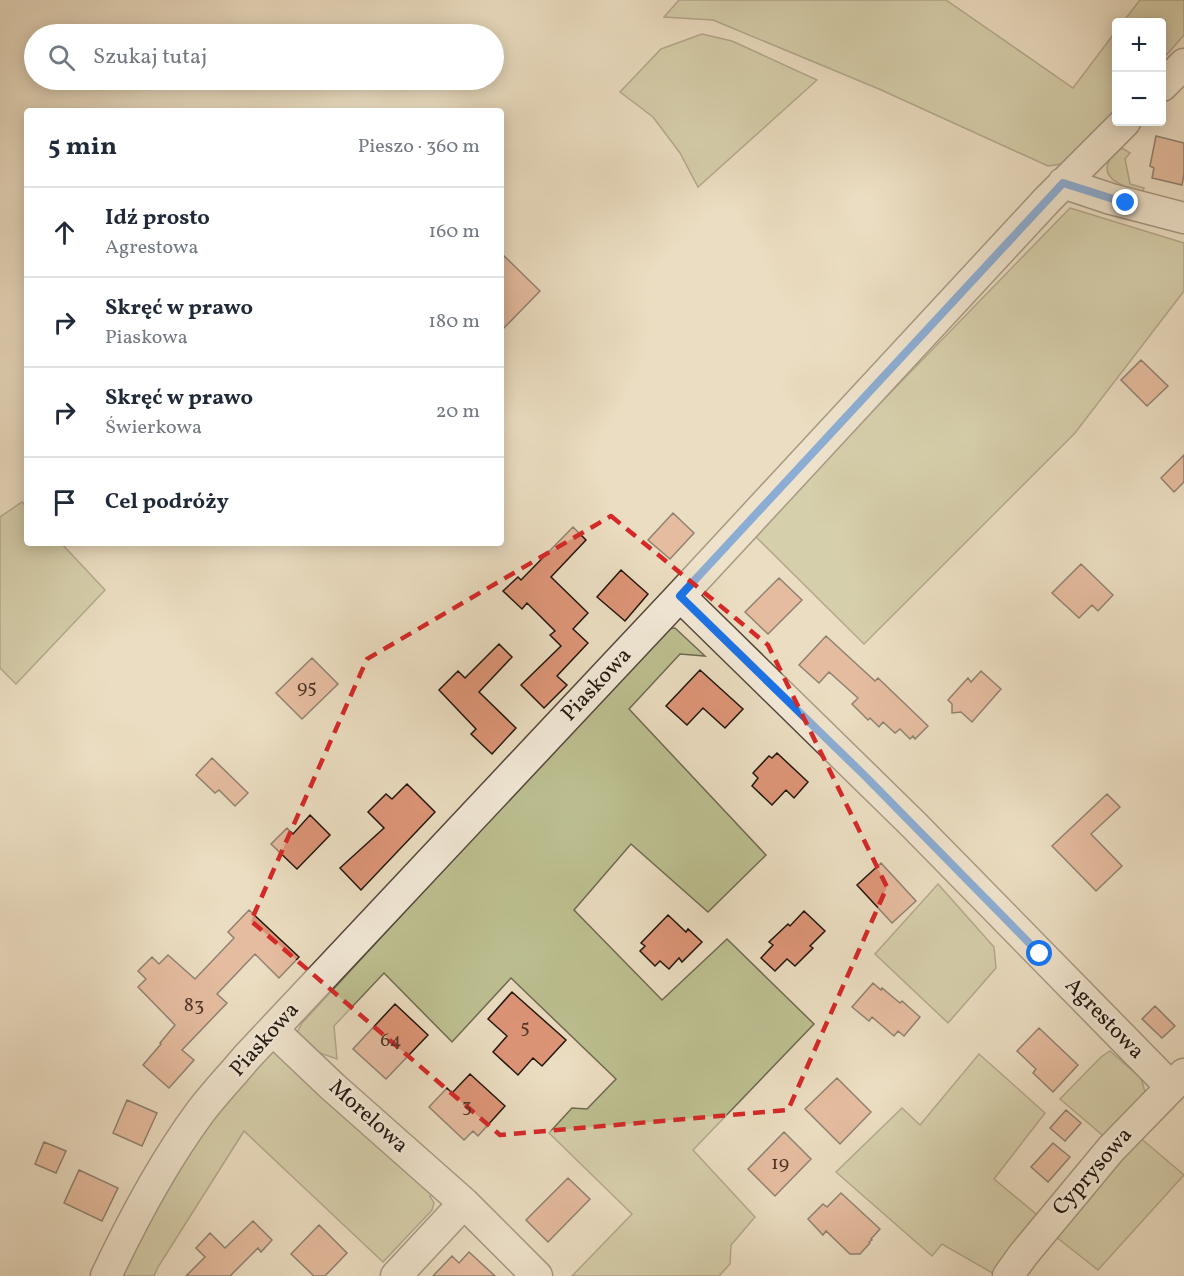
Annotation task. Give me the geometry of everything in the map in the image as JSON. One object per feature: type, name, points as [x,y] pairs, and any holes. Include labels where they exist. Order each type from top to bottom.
[{"type":"street","points":[[1166,81],[1184,64]]},
{"type":"street","name":"Piaskowa","points":[[106,1276],[150,1189],[174,1151],[202,1111],[273,1030],[1063,183],[1121,126]]},
{"type":"street","points":[[1063,183],[1111,199],[1184,218]]},
{"type":"street","name":"Agrestowa","points":[[680,596],[1177,1080]]},
{"type":"street","name":"Morelowa","points":[[273,1030],[333,1087],[464,1203],[537,1276]]},
{"type":"street","name":"Cyprysowa","points":[[1008,1276],[1023,1254],[1111,1149],[1177,1080]]},
{"type":"street","points":[[396,1276],[464,1203]]},
{"type":"highlighted area","points":[[611,516],[768,645],[887,887],[788,1110],[500,1135],[251,921],[367,659]]},
{"type":"green space","points":[[679,0],[946,0],[1073,88],[1112,36],[1112,114],[1068,163],[1048,166],[879,89],[713,20],[664,17]]},
{"type":"green space","points":[[1140,0],[1184,0],[1184,35],[1166,55],[1166,18],[1126,18]]},
{"type":"green space","points":[[702,34],[732,41],[817,80],[698,187],[680,153],[653,117],[620,92],[661,49]]},
{"type":"green space","points":[[1122,148],[1130,153],[1125,159],[1130,184],[1144,188],[1142,193],[1117,183],[1108,174],[1110,159]]},
{"type":"green space","points":[[1070,208],[1184,243],[1184,291],[1075,433],[864,644],[753,534]]},
{"type":"green space","points":[[22,502],[24,504],[24,546],[64,546],[105,590],[16,684],[0,668],[0,517]]},
{"type":"green space","points":[[675,628],[705,656],[680,654],[629,709],[766,855],[708,912],[631,844],[574,910],[662,1000],[727,939],[814,1024],[693,1150],[755,1217],[731,1245],[730,1264],[719,1276],[572,1276],[632,1214],[549,1133],[572,1108],[587,1109],[616,1079],[511,978],[452,1042],[384,973],[334,1026],[337,1059],[320,1053],[315,1058],[296,1035],[302,1023],[666,629]]},
{"type":"green space","points":[[938,884],[994,947],[996,968],[948,1023],[875,954]]},
{"type":"green space","points":[[277,1044],[435,1190],[430,1196],[434,1203],[432,1210],[383,1262],[244,1131],[154,1276],[115,1276],[197,1131]]},
{"type":"green space","points":[[1110,1051],[1141,1078],[1145,1092],[1136,1112],[1107,1139],[1060,1099],[1101,1057]]},
{"type":"green space","points":[[979,1054],[1045,1113],[994,1179],[1041,1218],[996,1275],[942,1244],[932,1256],[836,1172],[902,1108],[920,1125]]},
{"type":"green space","points":[[1137,1135],[1184,1175],[1098,1270],[1051,1233]]},
{"type":"building","points":[[1156,136],[1184,143],[1182,185],[1152,178],[1154,168],[1150,166]]},
{"type":"building","points":[[504,256],[540,291],[504,328]]},
{"type":"building","points":[[1141,360],[1168,386],[1147,406],[1121,380]]},
{"type":"building","points":[[1184,455],[1184,482],[1174,492],[1161,478]]},
{"type":"building","points":[[673,513],[694,533],[670,559],[648,540]]},
{"type":"building","points":[[573,527],[586,540],[551,577],[588,613],[573,629],[588,643],[557,676],[567,685],[544,708],[521,685],[561,646],[550,635],[555,631],[527,603],[522,609],[503,591],[518,577],[521,580]]},
{"type":"building","points":[[1081,564],[1113,595],[1098,611],[1092,605],[1079,618],[1052,593]]},
{"type":"building","points":[[621,570],[648,594],[625,621],[597,597]]},
{"type":"building","points":[[779,578],[802,600],[768,634],[745,612]]},
{"type":"building","points":[[826,636],[875,681],[878,678],[928,726],[915,739],[913,736],[910,739],[900,729],[895,733],[883,722],[879,727],[870,718],[868,720],[852,704],[858,698],[829,672],[819,683],[799,665]]},
{"type":"building","points":[[499,644],[512,657],[479,692],[516,728],[492,754],[471,734],[476,729],[439,690],[458,671],[465,678]]},
{"type":"building","points":[[312,658],[338,684],[302,719],[276,693]]},
{"type":"building","points":[[700,670],[743,709],[725,728],[703,708],[687,725],[666,706]]},
{"type":"building","points":[[981,671],[1001,689],[972,722],[961,712],[952,713],[952,704],[948,700],[968,678],[971,682]]},
{"type":"building","points":[[777,753],[808,782],[794,798],[786,790],[772,805],[752,786],[758,778],[753,773],[769,756],[772,758]]},
{"type":"building","points":[[212,758],[248,793],[235,806],[219,790],[215,793],[196,775]]},
{"type":"building","points":[[407,784],[435,812],[361,890],[340,868],[384,828],[368,812],[386,794],[392,799]]},
{"type":"building","points":[[1107,794],[1120,807],[1091,834],[1122,866],[1096,891],[1052,846]]},
{"type":"building","points":[[310,815],[330,835],[297,869],[271,844],[287,828],[293,834]]},
{"type":"building","points":[[881,863],[916,901],[892,923],[857,885]]},
{"type":"building","points":[[249,910],[299,957],[279,978],[255,954],[217,994],[227,1003],[182,1050],[194,1060],[169,1088],[143,1065],[175,1025],[138,987],[146,979],[138,971],[152,957],[159,964],[168,955],[195,979],[234,938],[228,932]]},
{"type":"building","points":[[804,911],[825,931],[810,946],[813,948],[795,966],[787,959],[775,971],[761,958],[773,945],[769,942],[788,924],[790,926]]},
{"type":"building","points":[[668,915],[686,932],[688,929],[702,942],[682,962],[679,958],[669,969],[660,961],[655,966],[640,951],[645,946],[641,943]]},
{"type":"building","points":[[873,983],[900,1003],[902,1001],[920,1017],[904,1036],[898,1031],[894,1036],[872,1017],[869,1021],[852,1007]]},
{"type":"building","points":[[512,992],[566,1040],[542,1066],[533,1058],[518,1075],[493,1052],[507,1036],[488,1019]]},
{"type":"building","points":[[395,1004],[428,1035],[386,1079],[353,1049]]},
{"type":"building","points":[[1155,1006],[1175,1026],[1162,1038],[1142,1019]]},
{"type":"building","points":[[1039,1028],[1078,1065],[1053,1092],[1033,1073],[1036,1069],[1017,1051]]},
{"type":"building","points":[[470,1074],[505,1106],[478,1136],[473,1131],[464,1140],[429,1107],[447,1088],[452,1093]]},
{"type":"building","points":[[837,1078],[871,1112],[840,1144],[805,1109]]},
{"type":"building","points":[[127,1100],[157,1113],[142,1146],[113,1133]]},
{"type":"building","points":[[1066,1110],[1081,1123],[1065,1141],[1050,1128]]},
{"type":"building","points":[[784,1132],[811,1159],[775,1196],[748,1169]]},
{"type":"building","points":[[44,1142],[66,1151],[56,1173],[35,1164]]},
{"type":"building","points":[[1053,1143],[1070,1157],[1048,1182],[1031,1167]]},
{"type":"building","points":[[79,1170],[118,1188],[102,1221],[64,1203]]},
{"type":"building","points":[[568,1178],[590,1199],[548,1242],[526,1220]]},
{"type":"building","points":[[841,1193],[880,1229],[860,1254],[850,1254],[826,1231],[823,1235],[808,1219],[823,1204],[827,1207]]},
{"type":"building","points":[[253,1221],[272,1240],[261,1252],[258,1248],[230,1276],[186,1276],[205,1257],[196,1248],[210,1233],[225,1248]]},
{"type":"building","points":[[319,1225],[347,1253],[325,1276],[314,1276],[291,1254]]},
{"type":"building","points":[[469,1252],[495,1276],[433,1276],[452,1256],[459,1263]]},
{"type":"route","points":[[1040,954],[866,777],[680,596],[1063,183],[1126,203]]}]
